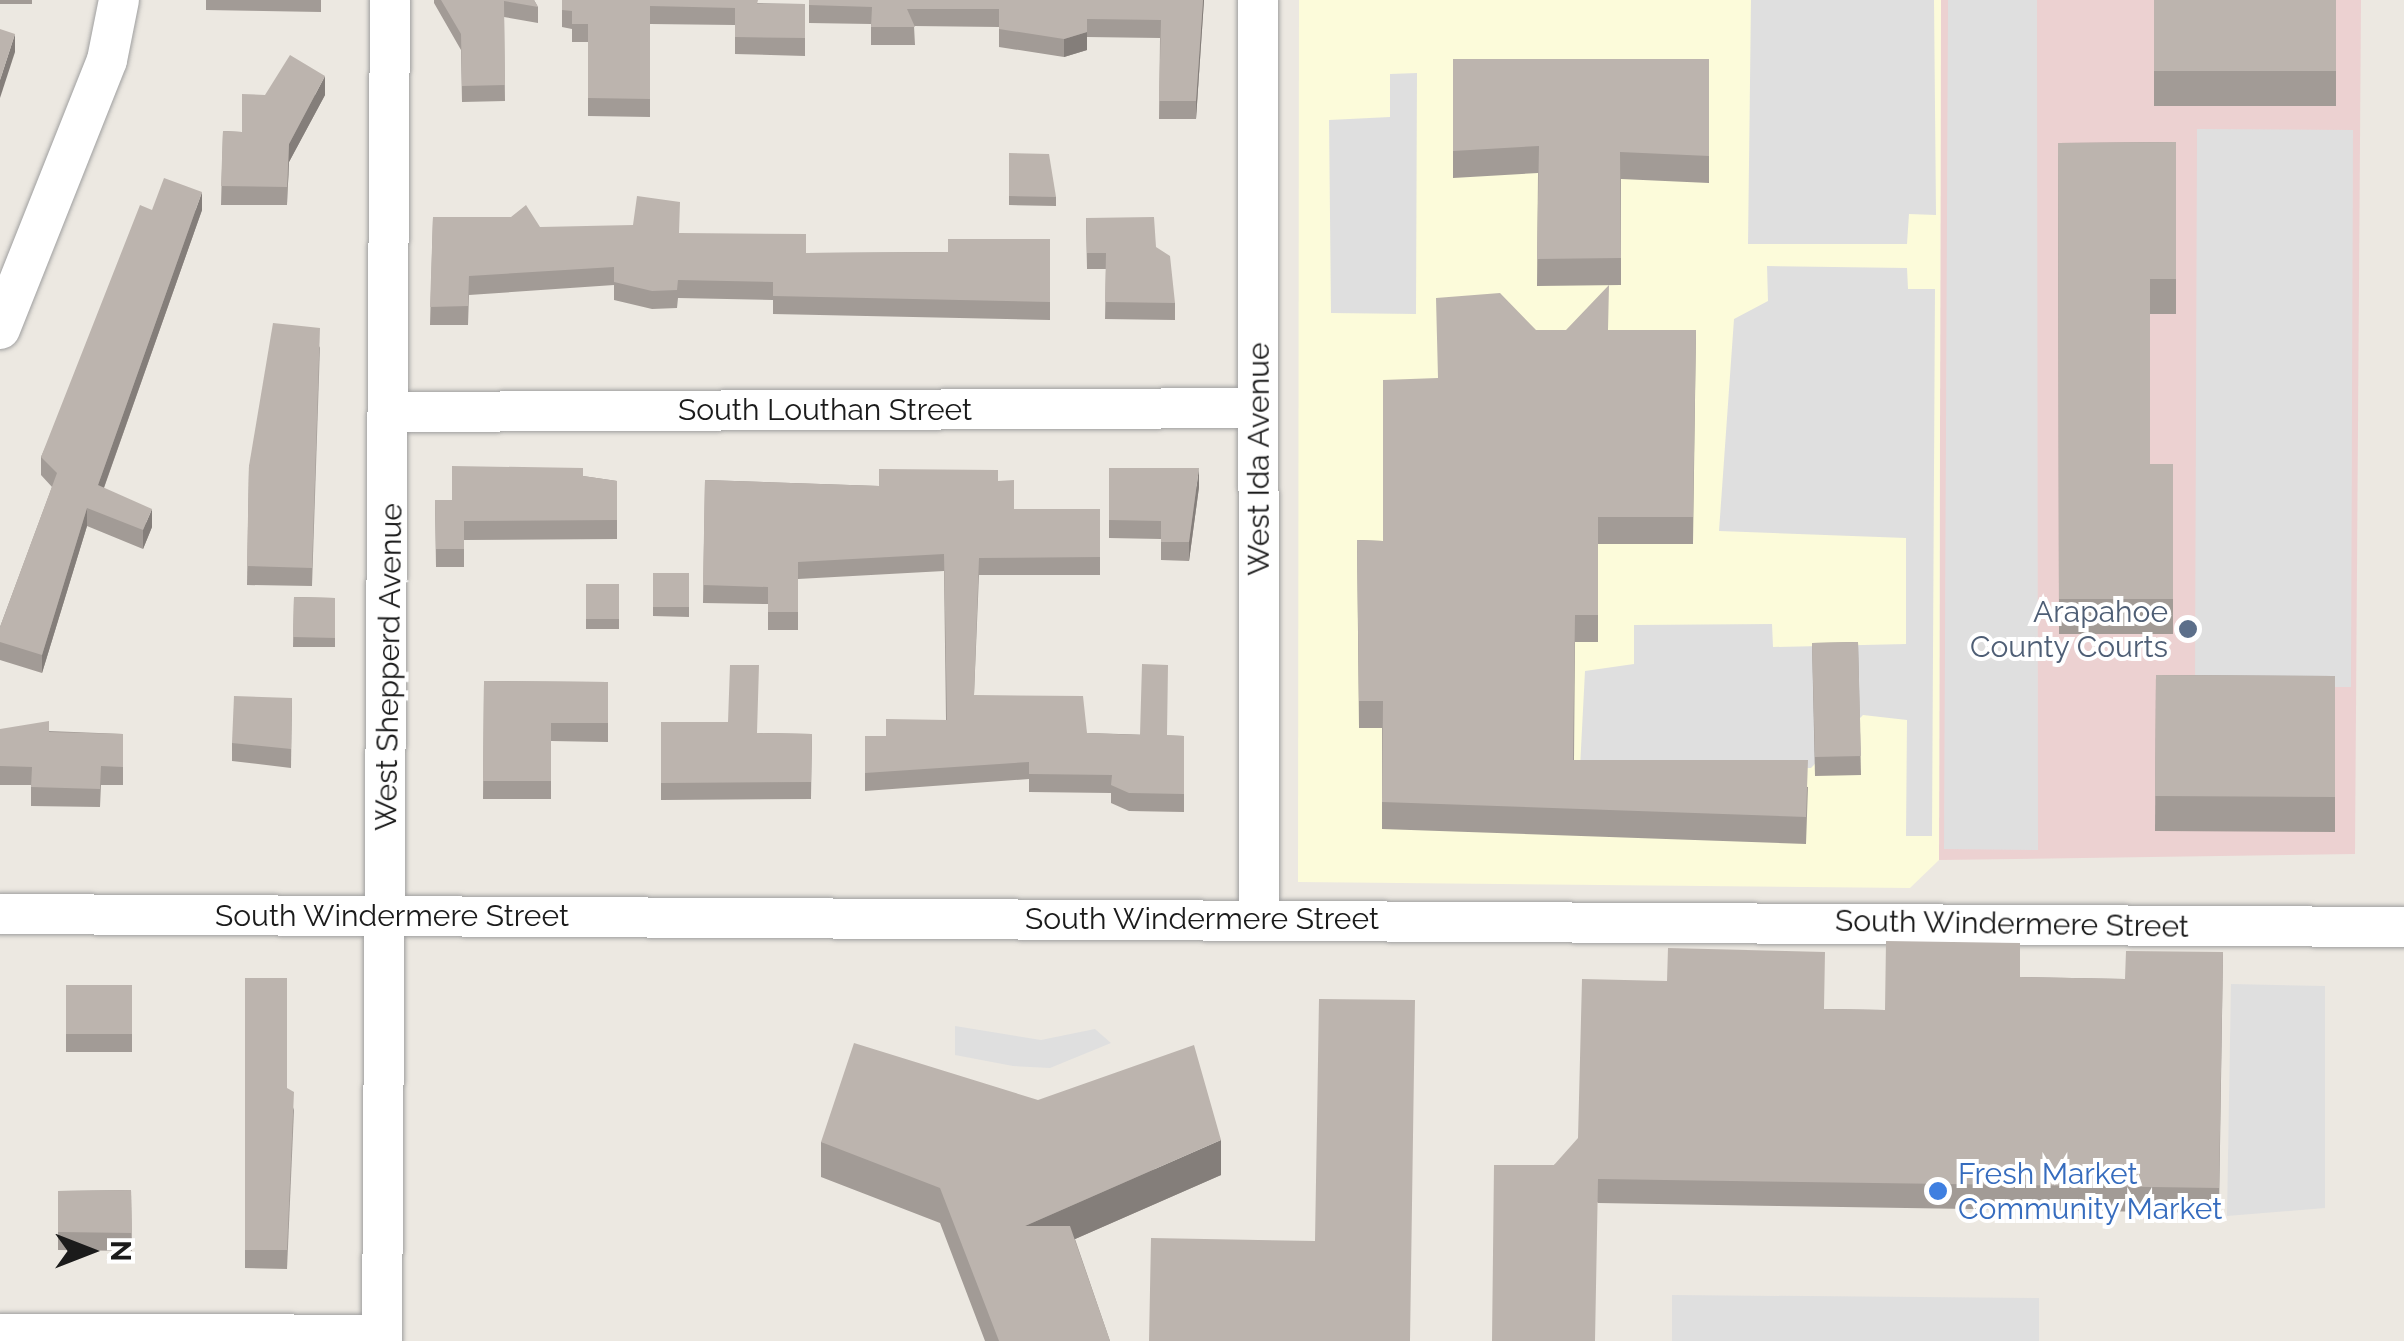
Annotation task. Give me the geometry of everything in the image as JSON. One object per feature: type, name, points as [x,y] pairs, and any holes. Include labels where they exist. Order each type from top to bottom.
[{"type":"street","points":[[0,329],[108,60],[119,0]]},
{"type":"street","name":"West Shepperd Avenue","points":[[0,1334],[382,1338],[392,412],[390,0]]},
{"type":"street","name":"West Ida Avenue","points":[[1258,0],[1259,919]]},
{"type":"street","name":"South Louthan Street","points":[[392,412],[1258,408]]},
{"type":"street","name":"South Windermere Street","points":[[0,914],[2404,927]]},
{"type":"shaded area","points":[[1299,0],[1941,0],[1939,860],[1910,888],[1298,882]]},
{"type":"shaded area","points":[[1751,0],[1934,0],[1936,215],[1909,214],[1907,244],[1748,244]]},
{"type":"shaded area","points":[[1941,0],[2361,0],[2355,854],[1939,860]]},
{"type":"shaded area","points":[[1948,0],[2037,0],[2038,850],[1944,849]]},
{"type":"shaded area","points":[[1417,73],[1416,314],[1331,313],[1329,120],[1390,117],[1390,74]]},
{"type":"shaded area","points":[[2197,129],[2353,130],[2351,687],[2195,687]]},
{"type":"shaded area","points":[[1767,266],[1907,268],[1908,289],[1935,289],[1932,836],[1906,836],[1907,720],[1863,715],[1811,768],[1580,768],[1585,671],[1634,664],[1634,625],[1772,624],[1773,647],[1906,644],[1906,538],[1719,531],[1734,319],[1768,301]]},
{"type":"shaded area","points":[[2231,984],[2325,986],[2325,1208],[2227,1216]]},
{"type":"shaded area","points":[[955,1026],[1041,1040],[1095,1029],[1111,1043],[1050,1068],[1013,1066],[955,1055]]},
{"type":"shaded area","points":[[1672,1295],[2039,1298],[2039,1341],[1672,1341]]},
{"type":"building","points":[[441,0],[534,0],[538,7],[504,1],[505,85],[462,86],[461,34]]},
{"type":"building","points":[[562,0],[758,0],[757,4],[805,4],[805,38],[735,37],[735,8],[650,6],[650,99],[588,98],[588,24],[572,24],[572,11],[562,10]]},
{"type":"building","points":[[809,0],[1203,0],[1196,101],[1159,101],[1161,20],[1087,19],[1087,32],[1064,39],[999,29],[999,9],[907,9],[915,27],[871,27],[872,7],[809,5]]},
{"type":"building","points":[[2154,0],[2336,0],[2336,71],[2154,71]]},
{"type":"building","points":[[0,29],[15,34],[0,80]]},
{"type":"building","points":[[290,55],[325,76],[289,144],[287,187],[221,186],[223,131],[242,132],[242,94],[265,95]]},
{"type":"building","points":[[1453,59],[1709,59],[1709,156],[1620,152],[1621,258],[1537,259],[1539,146],[1453,151]]},
{"type":"building","points":[[2176,142],[2176,279],[2150,279],[2150,464],[2173,464],[2173,599],[2059,599],[2058,143]]},
{"type":"building","points":[[1009,153],[1049,154],[1056,197],[1009,196]]},
{"type":"building","points":[[164,178],[202,192],[98,485],[152,509],[143,530],[87,508],[42,655],[0,642],[0,627],[57,473],[41,457],[140,205],[152,210]]},
{"type":"building","points":[[637,196],[680,202],[679,233],[806,234],[806,253],[948,252],[948,239],[1050,239],[1050,302],[773,296],[773,282],[678,280],[677,290],[652,291],[614,282],[614,267],[469,276],[468,306],[430,307],[433,217],[511,217],[526,205],[540,227],[633,225]]},
{"type":"building","points":[[1154,217],[1156,247],[1170,256],[1175,303],[1105,302],[1106,253],[1087,253],[1086,218]]},
{"type":"building","points":[[1609,285],[1608,330],[1696,330],[1693,517],[1598,517],[1598,615],[1575,615],[1573,760],[1808,760],[1806,817],[1382,802],[1383,701],[1359,701],[1357,540],[1383,541],[1383,380],[1438,378],[1436,298],[1500,293],[1536,330],[1566,330]]},
{"type":"building","points":[[273,323],[320,328],[312,568],[247,566],[249,466]]},
{"type":"building","points":[[452,466],[583,468],[583,476],[617,481],[617,520],[464,521],[464,549],[436,549],[435,500],[452,500]]},
{"type":"building","points":[[1109,468],[1199,468],[1189,542],[1161,542],[1161,521],[1109,520]]},
{"type":"building","points":[[879,469],[998,470],[998,481],[1014,480],[1014,509],[1100,509],[1100,557],[979,558],[974,695],[1083,696],[1087,733],[1140,735],[1142,664],[1168,665],[1167,735],[1184,736],[1184,794],[1129,793],[1111,785],[1112,775],[1029,774],[1029,762],[865,773],[865,736],[886,736],[886,719],[947,720],[944,554],[798,562],[798,612],[768,612],[768,587],[703,585],[705,480],[879,486]]},
{"type":"building","points":[[653,573],[689,573],[689,607],[653,607]]},
{"type":"building","points":[[586,584],[619,584],[619,619],[586,619]]},
{"type":"building","points":[[294,597],[335,598],[335,638],[293,637]]},
{"type":"building","points":[[1858,642],[1861,756],[1815,757],[1812,643]]},
{"type":"building","points":[[730,665],[759,665],[757,733],[812,734],[811,782],[661,783],[661,722],[728,722]]},
{"type":"building","points":[[2156,675],[2335,676],[2335,797],[2155,796]]},
{"type":"building","points":[[484,681],[608,682],[608,723],[551,723],[551,781],[483,781]]},
{"type":"building","points":[[234,696],[292,698],[291,749],[232,743]]},
{"type":"building","points":[[49,721],[49,732],[123,734],[123,767],[101,766],[100,789],[31,787],[32,767],[0,766],[0,729]]},
{"type":"building","points":[[1886,941],[2020,943],[2020,977],[2125,979],[2126,951],[2223,952],[2219,1188],[1598,1179],[1595,1341],[1492,1341],[1494,1165],[1554,1165],[1578,1138],[1582,979],[1667,981],[1668,948],[1825,952],[1824,1009],[1885,1010]]},
{"type":"building","points":[[245,978],[287,978],[287,1088],[294,1092],[287,1250],[245,1250]]},
{"type":"building","points":[[66,985],[132,985],[132,1034],[66,1034]]},
{"type":"building","points":[[1319,999],[1415,1000],[1410,1341],[1149,1341],[1151,1238],[1315,1241]]},
{"type":"building","points":[[854,1043],[1038,1100],[1194,1045],[1221,1140],[1025,1226],[1070,1226],[1110,1341],[999,1341],[940,1188],[821,1142]]},
{"type":"building","points":[[131,1190],[132,1233],[58,1232],[58,1191]]},
{"type":"place","name":"Arapahoe County Courts","points":[[2188,629]]},
{"type":"place","name":"Fresh Market Community Market","points":[[1938,1191]]}]
